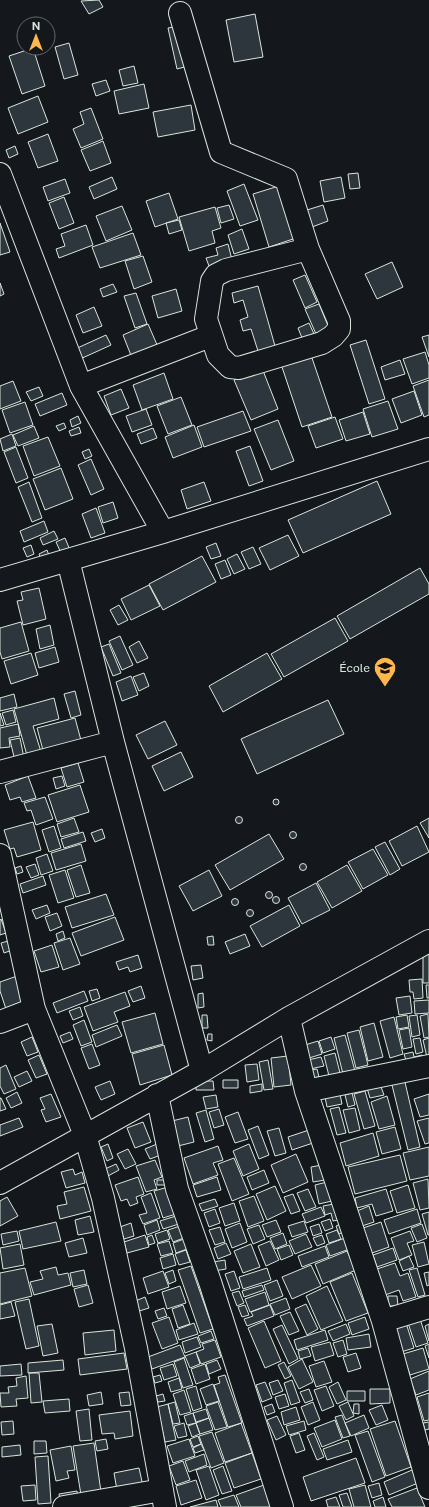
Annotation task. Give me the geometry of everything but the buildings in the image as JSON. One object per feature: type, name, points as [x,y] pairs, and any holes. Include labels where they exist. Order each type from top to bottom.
[{"type":"street","points":[[180,13],[221,152],[286,179],[308,249],[339,320],[339,330],[322,343],[239,368],[230,367],[218,355],[210,336],[206,319],[212,281],[216,276],[226,270],[308,249]]},
{"type":"street","points":[[0,174],[81,386],[163,532]]},
{"type":"street","points":[[81,386],[210,336]]},
{"type":"street","points":[[0,580],[163,532],[429,449]]},
{"type":"street","points":[[68,560],[113,742],[202,1071]]},
{"type":"street","points":[[0,772],[113,742]]},
{"type":"street","points":[[0,855],[34,1009],[85,1135],[103,1198],[136,1348],[164,1498],[64,1507]]},
{"type":"street","points":[[0,1183],[202,1071],[289,1018],[429,941]]},
{"type":"street","points":[[0,1022],[34,1009]]},
{"type":"street","points":[[289,1018],[306,1091],[383,1321],[429,1488]]},
{"type":"street","points":[[306,1091],[429,1066]]},
{"type":"street","points":[[157,1095],[177,1188],[210,1282],[282,1507]]},
{"type":"street","points":[[383,1321],[429,1307]]},
{"type":"place","name":"École","points":[[385,688]]}]
